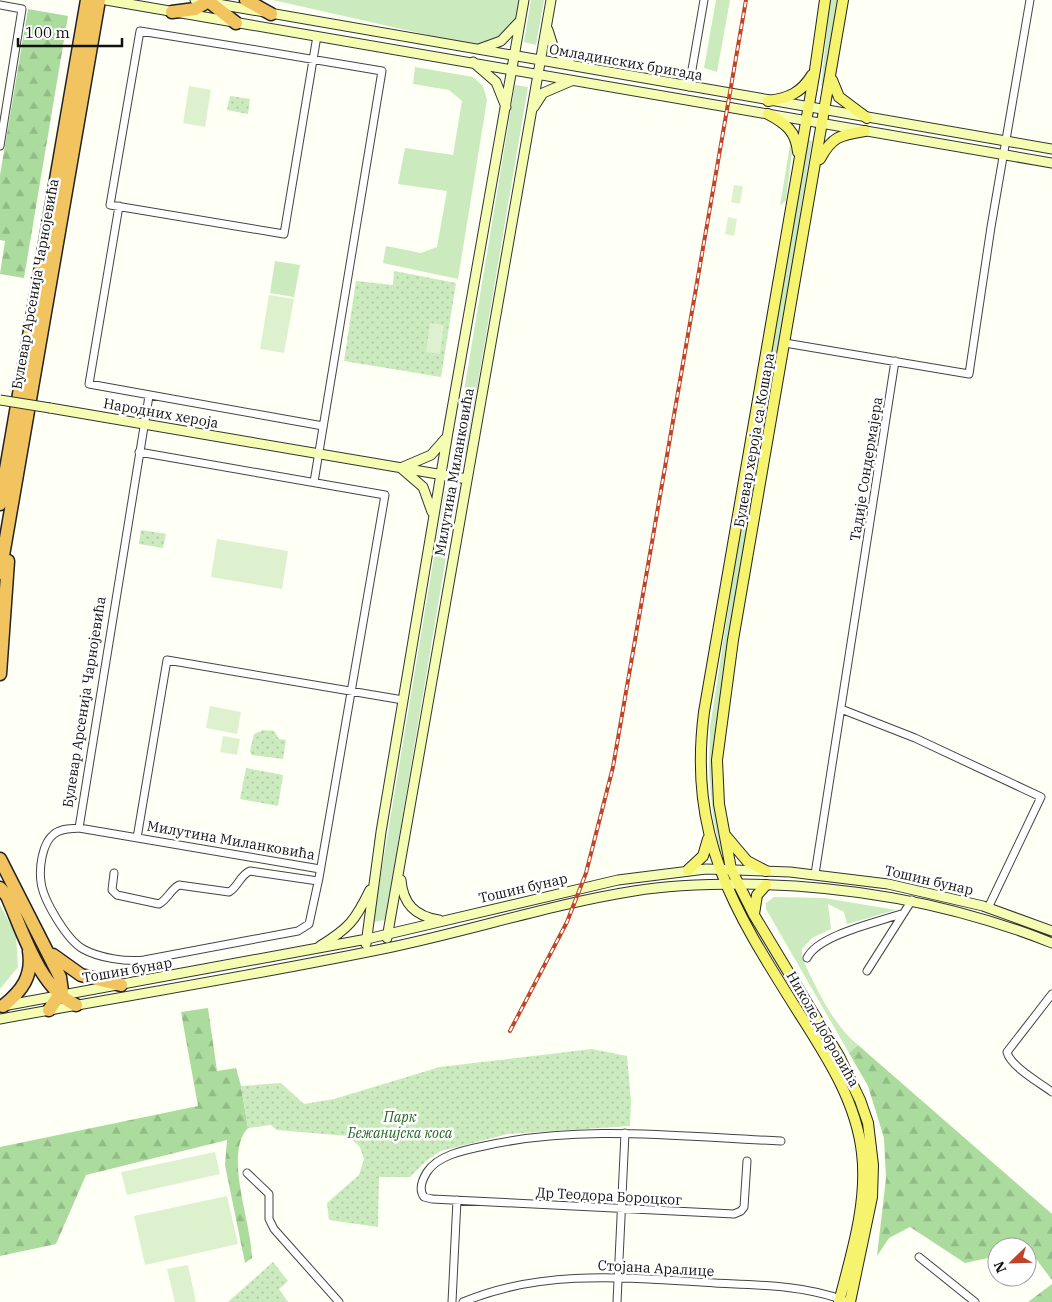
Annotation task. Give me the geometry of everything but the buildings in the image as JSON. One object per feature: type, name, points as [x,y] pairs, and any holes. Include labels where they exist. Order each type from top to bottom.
[{"type":"highway","name":"Булевар Арсенија Чарнојевића","points":[[0,504],[86,0]]},
{"type":"highway","name":"Булевар Арсенија Чарнојевића","points":[[0,573],[100,0]]},
{"type":"highway","points":[[246,0],[271,14]]},
{"type":"highway","points":[[172,12],[195,9],[209,1],[236,23]]},
{"type":"highway","points":[[0,674],[8,568],[5,546]]},
{"type":"highway","points":[[0,859],[62,982],[60,996],[49,1010]]},
{"type":"highway","points":[[0,888],[7,896],[46,981],[60,996],[76,1005]]},
{"type":"highway","points":[[1,1011],[20,991],[29,975],[28,941]]},
{"type":"highway","points":[[47,949],[63,964],[81,975],[120,985]]},
{"type":"main road","name":"Омладинских бригада","points":[[106,0],[1052,163]]},
{"type":"main road","name":"Омладинских бригада","points":[[195,0],[1052,149]]},
{"type":"main road","name":"Милутина Миланковића","points":[[366,952],[373,883],[403,700],[524,0]]},
{"type":"main road","name":"Милутина Миланковића","points":[[385,948],[400,873],[551,0]]},
{"type":"main road","name":"Булевар хероја са Кошара","points":[[719,869],[709,836],[700,779],[702,728],[816,70],[825,0]]},
{"type":"main road","name":"Булевар хероја са Кошара","points":[[738,884],[732,869],[724,833],[717,782],[720,728],[826,110],[843,0]]},
{"type":"main road","points":[[475,50],[501,41],[520,20]]},
{"type":"main road","points":[[547,22],[554,49],[575,67]]},
{"type":"main road","points":[[473,62],[496,82],[506,107]]},
{"type":"main road","points":[[768,101],[782,99],[798,93],[816,70]]},
{"type":"main road","points":[[831,78],[839,97],[868,118]]},
{"type":"main road","points":[[532,111],[543,94],[556,86],[574,80]]},
{"type":"main road","points":[[768,114],[785,124],[793,132],[799,161]]},
{"type":"main road","points":[[815,168],[830,143],[836,138],[865,131]]},
{"type":"main road","name":"Народних хероја","points":[[0,400],[467,479]]},
{"type":"main road","points":[[434,520],[429,498],[424,487],[400,468],[431,455],[443,443],[448,432]]},
{"type":"main road","points":[[748,455],[756,460],[765,458]]},
{"type":"main road","points":[[746,467],[754,466],[763,470]]},
{"type":"main road","points":[[724,833],[740,855],[766,871]]},
{"type":"main road","points":[[688,870],[704,856],[709,836]]},
{"type":"main road","name":"Николе Добровића","points":[[719,869],[752,935],[837,1076],[856,1126],[863,1156],[862,1191],[845,1301]]},
{"type":"main road","name":"Тошин бунар","points":[[1,1011],[60,996],[367,939],[584,887],[688,870],[732,869],[815,874],[888,884],[988,908],[1052,931]]},
{"type":"main road","points":[[400,873],[404,896],[412,909],[419,915],[444,920]]},
{"type":"main road","points":[[314,949],[349,926],[361,910],[373,883]]},
{"type":"main road","name":"Тошин бунар","points":[[1,1011],[49,1010],[366,952],[634,891],[725,884],[837,888],[912,900],[987,919],[1052,943]]},
{"type":"main road","name":"Николе Добровића","points":[[738,884],[754,915],[839,1056],[860,1100],[868,1123],[873,1165],[872,1197],[845,1301]]},
{"type":"main road","points":[[754,915],[753,905],[756,895],[766,884]]},
{"type":"street","points":[[689,87],[704,0]]},
{"type":"street","points":[[785,343],[969,374],[1005,141],[1030,0]]},
{"type":"street","points":[[0,6],[22,9],[0,146]]},
{"type":"street","points":[[140,449],[314,482],[382,71],[313,60],[140,31],[110,205],[284,234],[313,60],[317,36]]},
{"type":"street","name":"Народних хероја","points":[[118,206],[89,384],[323,426]]},
{"type":"street","name":"Тадије Сондермајера","points":[[815,874],[895,361]]},
{"type":"street","name":"Булевар Арсенија Чарнојевића","points":[[149,396],[80,828],[67,829],[52,835],[42,860],[42,886],[66,934],[78,946],[88,952],[134,961],[180,954]]},
{"type":"street","name":"Милутина Миланковића","points":[[180,954],[304,928],[309,924],[385,495],[314,482]]},
{"type":"street","points":[[137,838],[167,660],[403,700]]},
{"type":"street","points":[[841,709],[915,738],[1040,797],[988,908]]},
{"type":"street","name":"Милутина Миланковића","points":[[80,828],[320,869]]},
{"type":"street","points":[[114,873],[112,890],[117,895],[159,904],[166,900],[174,888],[179,885],[228,892],[233,890],[245,873],[250,871],[318,881]]},
{"type":"street","points":[[867,971],[912,900]]},
{"type":"street","points":[[807,958],[814,947],[829,940],[902,914]]},
{"type":"street","points":[[1052,994],[1007,1052],[1009,1058],[1026,1074],[1052,1092]]},
{"type":"street","name":"Др Теодора Бороцког","points":[[625,1133],[584,1132],[525,1138],[458,1153],[431,1166],[421,1184],[424,1197],[432,1200],[736,1214],[744,1207],[747,1161]]},
{"type":"street","points":[[617,1302],[625,1133],[781,1141]]},
{"type":"street","points":[[247,1174],[269,1194],[269,1219],[274,1229],[339,1302]]},
{"type":"street","points":[[452,1302],[457,1200]]},
{"type":"street","points":[[919,1257],[975,1302]]},
{"type":"street","name":"Стојана Аралице","points":[[463,1302],[507,1287],[570,1277],[618,1278],[800,1290],[845,1301]]},
{"type":"green space","points":[[273,0],[521,0],[518,17],[500,39],[477,46]]},
{"type":"green space","points":[[531,0],[544,0],[536,45],[524,42]]},
{"type":"green space","points":[[716,0],[730,0],[717,72],[704,68]]},
{"type":"green space","points":[[830,0],[837,0],[824,86],[821,86]]},
{"type":"green space","points":[[28,9],[68,16],[24,278],[0,274],[5,241],[0,240],[0,175]]},
{"type":"green space","points":[[415,67],[473,77],[483,86],[487,100],[458,279],[383,263],[386,246],[421,253],[437,247],[447,191],[398,184],[405,148],[453,155],[462,101],[449,90],[413,84]]},
{"type":"green space","points":[[515,85],[528,87],[466,453],[462,460],[451,469]]},
{"type":"green space","points":[[189,86],[211,90],[205,127],[183,123]]},
{"type":"green space","points":[[230,96],[250,99],[248,114],[227,110]]},
{"type":"green space","points":[[806,139],[812,141],[761,457],[753,455]]},
{"type":"green space","points":[[793,144],[786,200],[780,206],[790,145]]},
{"type":"green space","points":[[734,185],[743,186],[740,204],[731,202]]},
{"type":"green space","points":[[728,217],[737,219],[734,236],[725,234]]},
{"type":"green space","points":[[275,261],[300,265],[294,297],[270,293]]},
{"type":"green space","points":[[394,271],[456,283],[441,377],[344,361],[356,281],[393,285]]},
{"type":"green space","points":[[269,295],[294,299],[284,353],[260,349]]},
{"type":"green space","points":[[430,323],[444,325],[440,354],[426,352]]},
{"type":"green space","points":[[750,469],[758,470],[716,732],[725,852],[720,852],[713,816],[709,772],[710,727]]},
{"type":"green space","points":[[445,491],[455,492],[456,498],[385,920],[373,922]]},
{"type":"green space","points":[[141,530],[166,534],[163,548],[139,544]]},
{"type":"green space","points":[[217,539],[288,551],[282,589],[211,577]]},
{"type":"green space","points":[[210,706],[241,712],[237,734],[206,728]]},
{"type":"green space","points":[[263,730],[274,731],[279,739],[286,740],[283,759],[252,755],[250,751],[254,734]]},
{"type":"green space","points":[[223,736],[240,739],[237,755],[220,752]]},
{"type":"green space","points":[[246,768],[283,775],[278,806],[240,799]]},
{"type":"green space","points":[[774,897],[824,898],[896,910],[847,924],[844,912],[828,904],[831,929],[812,938],[802,949],[802,958],[826,1005],[840,1027],[858,1045],[849,1053],[766,909],[766,903]]},
{"type":"green space","points":[[0,905],[16,935],[18,967],[0,989]]},
{"type":"green space","points":[[208,1008],[217,1071],[236,1068],[241,1086],[248,1128],[241,1140],[238,1154],[238,1172],[252,1258],[245,1263],[225,1165],[227,1140],[86,1175],[56,1244],[0,1256],[0,1147],[198,1106],[181,1012]]},
{"type":"green space","points":[[858,1045],[1052,1214],[1052,1280],[1037,1260],[1037,1237],[987,1237],[987,1258],[965,1263],[910,1227],[889,1238],[877,1256],[886,1178],[884,1138],[868,1086],[849,1053]]},
{"type":"green space","name":"Парк Бежанијска коса","points":[[592,1049],[627,1056],[631,1101],[630,1126],[508,1134],[441,1151],[427,1160],[410,1177],[379,1177],[378,1227],[329,1220],[327,1203],[359,1175],[364,1159],[360,1147],[348,1136],[277,1130],[271,1125],[248,1128],[241,1086],[281,1083],[304,1104],[334,1099],[440,1067]]},
{"type":"green space","points":[[215,1152],[220,1174],[127,1195],[121,1172]]},
{"type":"green space","points":[[227,1196],[238,1244],[145,1265],[134,1216]]},
{"type":"green space","points":[[273,1262],[288,1281],[279,1289],[288,1302],[228,1302]]},
{"type":"green space","points":[[188,1265],[196,1302],[175,1302],[167,1269]]},
{"type":"green space","points":[[1052,1284],[1052,1302],[1028,1302]]},
{"type":"railway","points":[[510,1031],[567,922],[586,873],[613,767],[746,0]]}]
